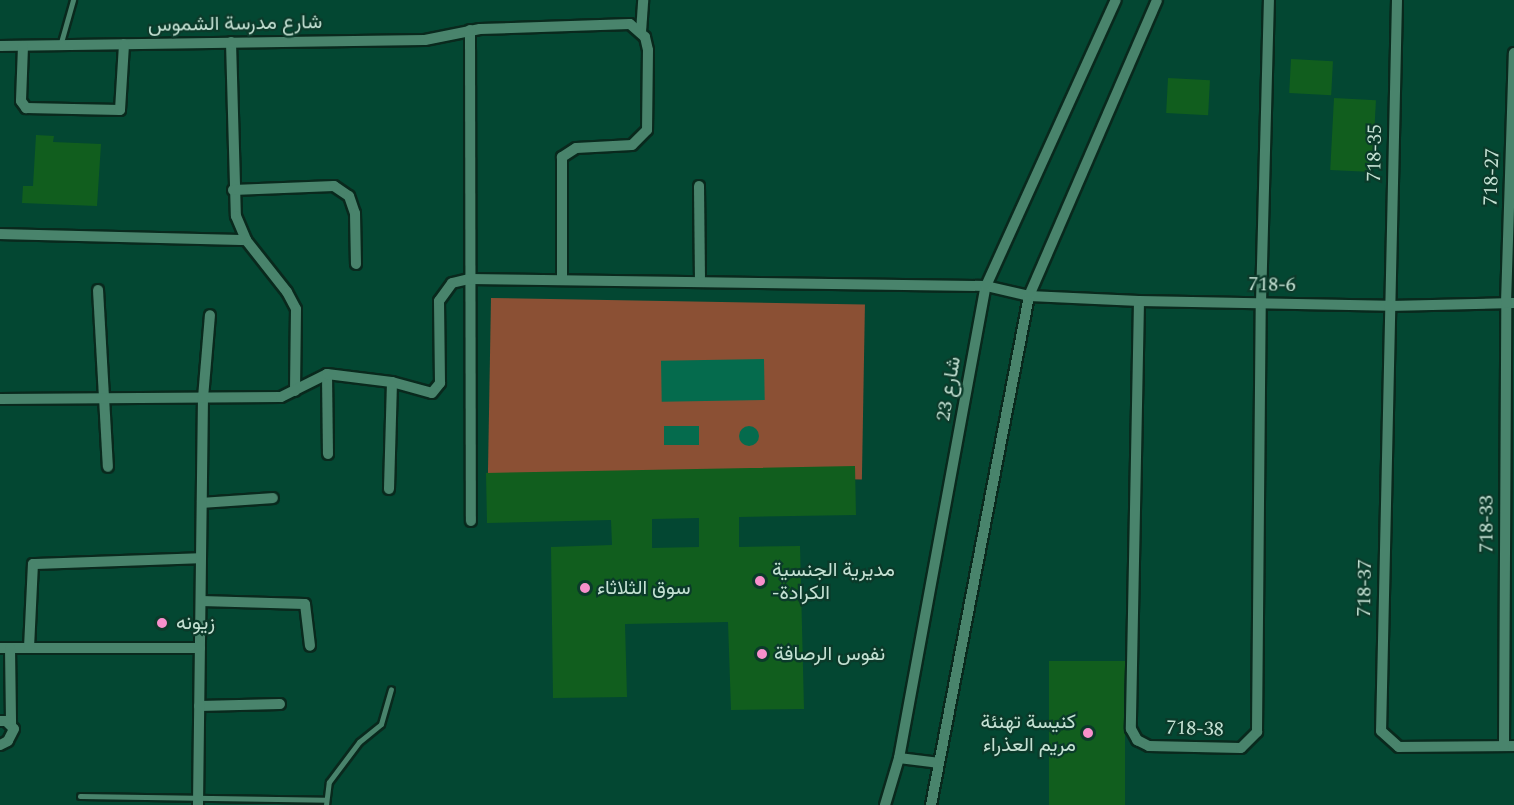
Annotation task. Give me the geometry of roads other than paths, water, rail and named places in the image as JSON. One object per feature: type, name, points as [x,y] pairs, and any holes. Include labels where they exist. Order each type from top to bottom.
[{"type":"street","points":[[562,278],[560,161],[571,149],[627,147],[644,135],[648,50],[641,32],[643,0]]},
{"type":"street","name":"شارع 23","points":[[885,805],[899,758],[986,286],[1116,0]]},
{"type":"street","points":[[931,805],[1029,296],[1157,0]]},
{"type":"street","points":[[1260,303],[1269,0]]},
{"type":"street","name":"718-35","points":[[1389,306],[1397,0]]},
{"type":"street","name":"شارع مدرسة الشموس","points":[[0,46],[425,40],[470,30],[616,22],[641,32]]},
{"type":"street","points":[[470,30],[471,520]]},
{"type":"street","points":[[231,42],[233,190],[236,216],[246,240],[296,309],[295,391]]},
{"type":"street","points":[[23,46],[21,101],[27,108],[120,110],[124,44]]},
{"type":"street","name":"718-27","points":[[1510,303],[1514,53]]},
{"type":"street","points":[[233,190],[334,186],[350,196],[355,213],[356,264]]},
{"type":"street","points":[[699,186],[700,282]]},
{"type":"street","points":[[0,234],[246,240]]},
{"type":"street","name":"718-6","points":[[470,279],[562,278],[986,286],[1029,296],[1139,301],[1389,306],[1510,303]]},
{"type":"street","points":[[0,399],[280,396],[295,391],[327,374],[392,382],[418,392],[437,390],[440,301],[452,283],[470,279]]},
{"type":"street","points":[[98,290],[108,467]]},
{"type":"street","name":"718-38","points":[[1139,301],[1131,729],[1137,740],[1149,746],[1241,748],[1257,732],[1260,303]]},
{"type":"street","name":"718-33","points":[[1509,746],[1510,303]]},
{"type":"street","name":"718-37","points":[[1389,306],[1380,731],[1399,747],[1509,746]]},
{"type":"street","points":[[198,802],[203,398],[210,315]]},
{"type":"street","points":[[327,374],[328,454]]},
{"type":"street","points":[[389,489],[392,382]]},
{"type":"street","points":[[202,503],[273,498]]},
{"type":"street","points":[[29,648],[33,564],[201,558]]},
{"type":"street","points":[[201,602],[305,604],[310,646]]},
{"type":"street","points":[[0,745],[12,736],[5,722],[5,648],[200,648]]},
{"type":"street","points":[[199,706],[280,704]]},
{"type":"street","points":[[899,758],[938,763]]},
{"type":"lane","points":[[60,45],[73,0]]},
{"type":"lane","points":[[80,796],[198,802],[326,803],[329,782],[342,761],[381,723],[391,689]]},
{"type":"place","name":"مديرية الجنسية -الكرادة","points":[[760,581]]},
{"type":"place","name":"سوق الثلاثاء","points":[[585,588]]},
{"type":"place","name":"زيونه","points":[[162,623]]},
{"type":"place","name":"نفوس الرصافة","points":[[762,654]]},
{"type":"place","name":"كنيسة تهنئة مريم العذراء","points":[[1088,733]]}]
